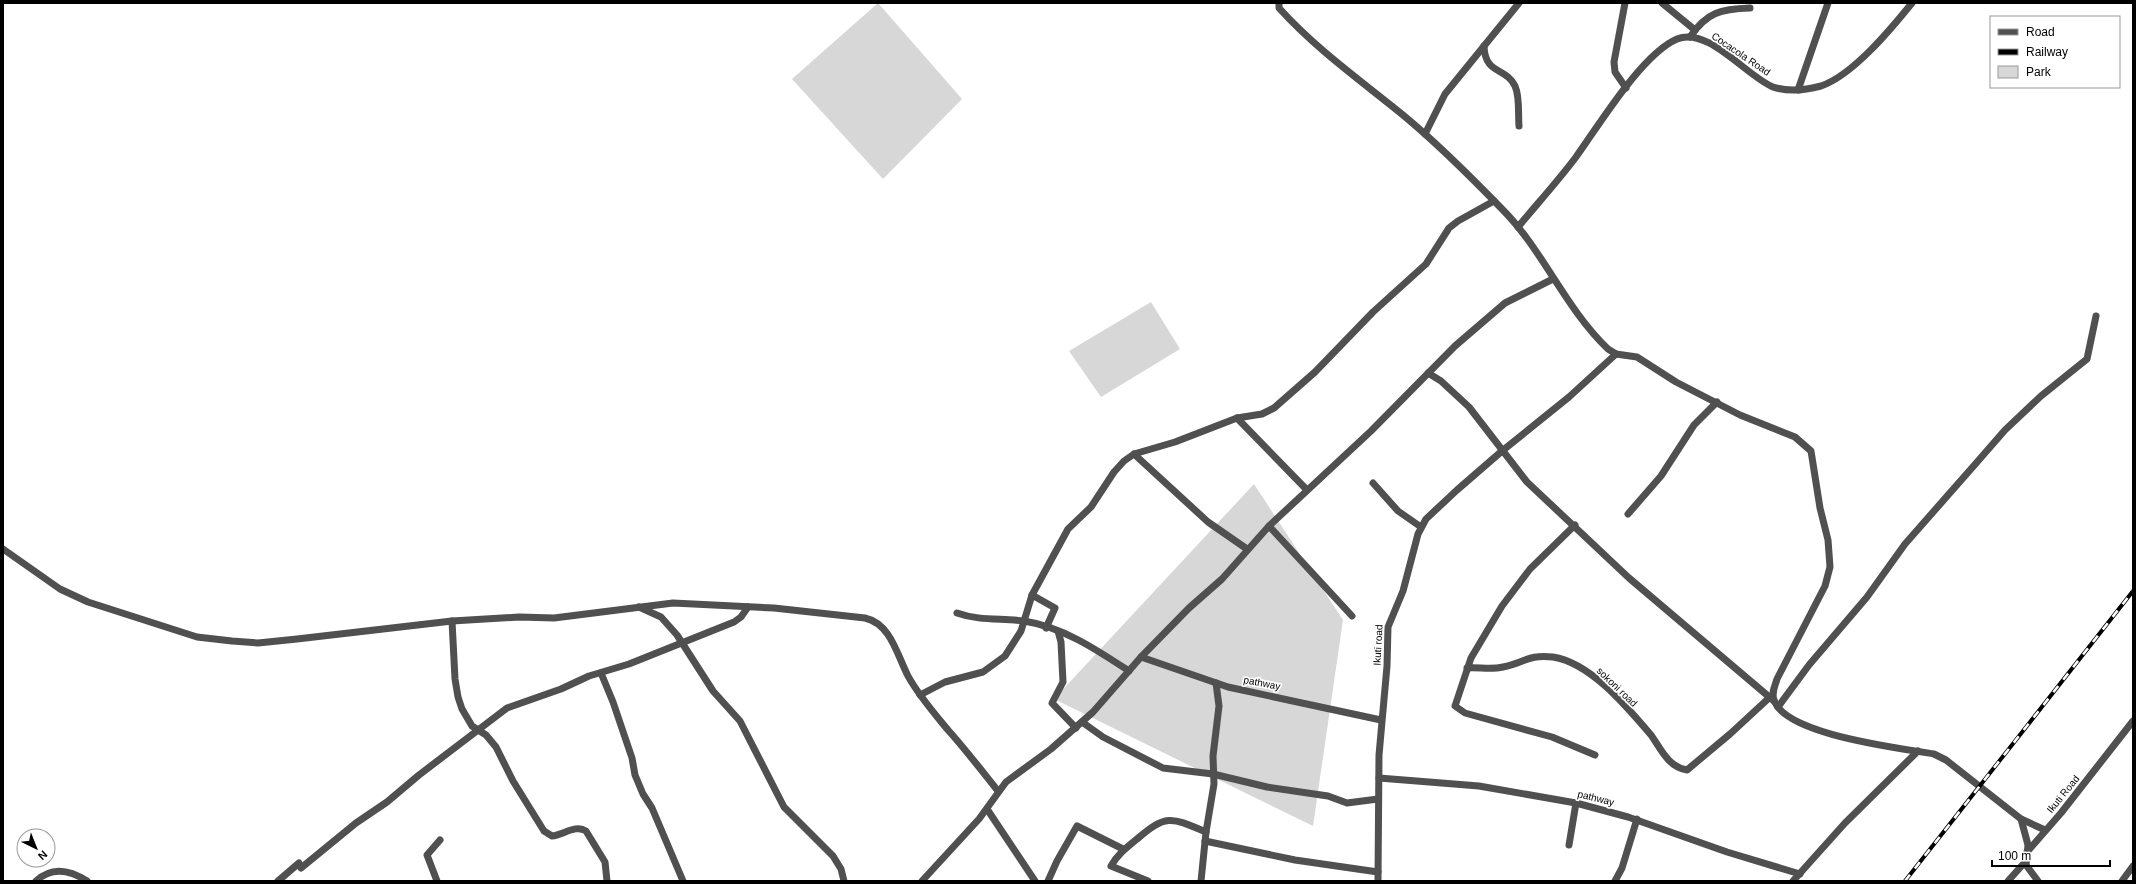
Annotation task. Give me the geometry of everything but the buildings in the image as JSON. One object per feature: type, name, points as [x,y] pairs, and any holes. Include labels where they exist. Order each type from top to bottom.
[{"type":"street","points":[[1425,134],[1445,94],[1518,3]]},
{"type":"street","points":[[1625,3],[1614,62],[1615,72],[1626,88]]},
{"type":"street","points":[[1798,90],[1828,3]]},
{"type":"street","name":"Cocacola Road","points":[[1690,37],[1713,45],[1762,82],[1784,90],[1798,90],[1821,86],[1854,65],[1890,30],[1912,3]]},
{"type":"street","points":[[1665,4],[1695,30]]},
{"type":"street","points":[[1278,5],[1318,47],[1425,134],[1494,201],[1518,227],[1553,279],[1602,344],[1616,354],[1637,357],[1683,385],[1740,415],[1795,437],[1809,448],[1814,457],[1818,498],[1828,540],[1830,567],[1825,586],[1777,679],[1773,691],[1774,702]]},
{"type":"street","points":[[1518,227],[1575,158],[1626,88],[1646,62],[1657,51],[1679,38],[1690,37],[1695,30],[1712,14],[1729,9],[1750,8]]},
{"type":"street","points":[[1484,46],[1485,58],[1488,63],[1508,78],[1515,86],[1519,126]]},
{"type":"street","points":[[920,695],[945,682],[980,673],[990,668],[1005,656],[1016,640],[1025,622],[1032,595],[1068,529],[1091,507],[1121,463],[1134,454],[1176,442],[1237,418],[1262,414],[1284,400],[1340,348],[1373,312],[1426,264],[1449,228],[1458,221],[1494,201]]},
{"type":"street","points":[[922,881],[987,810],[998,792],[1016,774],[1051,749],[1076,728],[1141,657],[1184,613],[1222,579],[1269,526],[1371,431],[1428,373],[1492,313],[1505,303],[1553,279]]},
{"type":"street","points":[[1774,702],[1814,660],[1867,597],[1905,544],[2006,430],[2041,396],[2087,359],[2096,316]]},
{"type":"street","name":"Ikuti road","points":[[1378,881],[1378,799],[1381,720],[1387,666],[1388,627],[1403,591],[1416,539],[1421,527],[1437,508],[1502,451],[1569,398],[1616,354]]},
{"type":"street","points":[[1428,373],[1441,381],[1469,407],[1527,482],[1669,613],[1796,720],[1814,729],[1835,735],[1934,754],[1946,760],[2021,819],[2045,830]]},
{"type":"street","points":[[1628,514],[1661,476],[1694,425],[1717,402]]},
{"type":"street","points":[[1237,418],[1307,490]]},
{"type":"street","points":[[1134,454],[1208,522],[1247,549]]},
{"type":"street","points":[[1373,483],[1398,511],[1421,527]]},
{"type":"street","points":[[1575,525],[1530,569],[1502,606],[1467,668],[1455,702],[1456,708],[1459,711],[1495,723],[1552,737],[1595,755]]},
{"type":"street","points":[[1269,526],[1352,616]]},
{"type":"street","points":[[3,549],[60,588],[122,614],[197,637],[258,643],[452,621],[519,617],[554,618],[637,606],[696,603],[774,608],[876,620],[883,626],[920,695],[998,792]]},
{"type":"street","points":[[1032,595],[1055,608],[1046,628]]},
{"type":"street","points":[[637,606],[661,618],[681,642],[719,699],[740,721],[784,807],[833,856],[841,869],[844,881]]},
{"type":"street","points":[[278,881],[356,823],[383,805],[419,775],[511,706],[600,673],[629,664],[738,620],[748,607]]},
{"type":"street","points":[[957,613],[982,620],[1025,622],[1058,632],[1084,643],[1129,671]]},
{"type":"street","points":[[452,621],[458,697],[468,720],[477,731],[486,735],[496,747],[518,789],[544,831],[552,836],[571,830],[581,829],[586,831],[605,862],[607,881]]},
{"type":"street","points":[[1058,632],[1061,642],[1063,682],[1052,703],[1076,728]]},
{"type":"street","name":"sokoni road","points":[[1467,668],[1502,668],[1536,656],[1552,657],[1571,662],[1592,675],[1609,691],[1650,735],[1672,764],[1687,770],[1774,702]]},
{"type":"street","name":"pathway","points":[[1141,657],[1216,683],[1381,720]]},
{"type":"street","points":[[600,673],[613,702],[632,758],[635,775],[643,794],[652,808],[684,881]]},
{"type":"street","points":[[1201,881],[1206,832],[1214,784],[1213,756],[1219,706],[1216,683]]},
{"type":"street","name":"Ikuti Road","points":[[2027,852],[2061,813],[2133,721]]},
{"type":"street","points":[[1082,722],[1103,738],[1163,768],[1213,774],[1267,786],[1328,796],[1347,803],[1378,799]]},
{"type":"street","points":[[1793,881],[1845,823],[1918,752]]},
{"type":"street","name":"pathway","points":[[1379,778],[1479,786],[1576,803],[1637,819],[1727,852],[1800,874]]},
{"type":"street","points":[[1569,845],[1576,803]]},
{"type":"street","points":[[987,810],[1035,881]]},
{"type":"street","points":[[1615,881],[1622,868],[1637,819]]},
{"type":"street","points":[[2021,819],[2027,838],[2027,868],[2038,881]]},
{"type":"street","points":[[1148,881],[1111,866],[1123,849],[1149,828],[1166,820],[1178,820],[1206,832]]},
{"type":"street","points":[[1048,881],[1057,860],[1077,826],[1123,849]]},
{"type":"street","points":[[437,881],[427,855],[440,840]]},
{"type":"street","points":[[1206,841],[1295,860],[1378,872]]},
{"type":"street","points":[[2008,881],[2026,861]]},
{"type":"street","points":[[2122,881],[2133,866]]},
{"type":"street","points":[[36,881],[47,873],[59,871],[73,873],[87,881]]},
{"type":"green space","points":[[878,3],[962,99],[883,179],[792,79]]},
{"type":"green space","points":[[1151,302],[1180,349],[1101,397],[1069,351]]},
{"type":"green space","points":[[1254,484],[1343,620],[1313,826],[1054,699]]},
{"type":"railway","points":[[1905,881],[2133,591]]}]
